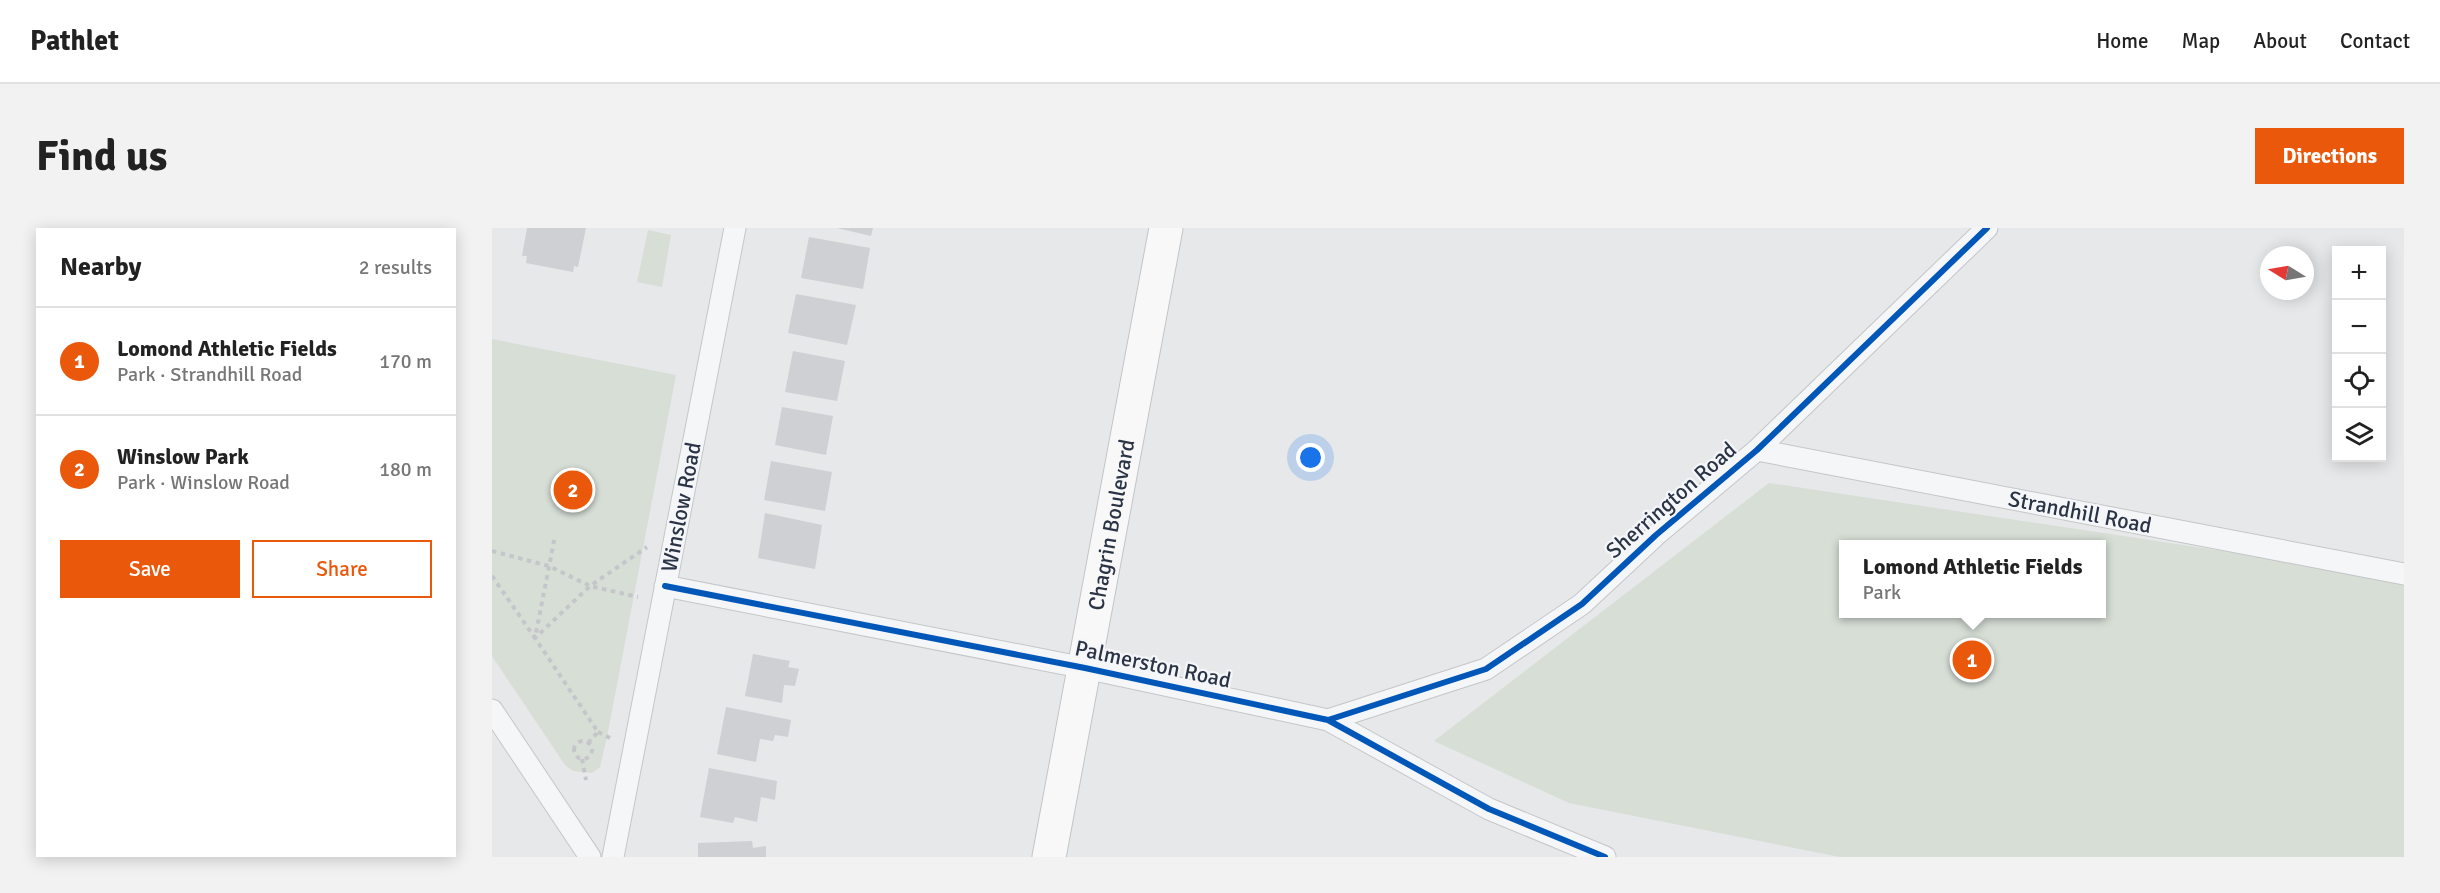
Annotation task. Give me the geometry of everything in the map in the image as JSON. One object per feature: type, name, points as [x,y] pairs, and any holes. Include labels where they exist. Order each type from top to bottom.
[{"type":"main road","name":"Chagrin Boulevard","points":[[1049,857],[1166,228]]},
{"type":"street","name":"Winslow Road","points":[[613,857],[735,228]]},
{"type":"street","name":"Sherrington Road","points":[[1328,720],[1486,669],[1582,604],[1656,535],[1757,450],[1987,228]]},
{"type":"street","name":"Strandhill Road","points":[[1757,450],[2404,574]]},
{"type":"street","name":"Palmerston Road","points":[[665,586],[1085,668],[1328,720],[1489,809],[1605,857]]},
{"type":"street","points":[[492,710],[590,857]]},
{"type":"path","points":[[535,638],[555,536]]},
{"type":"path","points":[[535,638],[591,586],[647,548]]},
{"type":"path","points":[[492,551],[549,566],[591,586],[638,597]]},
{"type":"path","points":[[492,576],[598,732],[610,738]]},
{"type":"path","points":[[588,743],[598,732]]},
{"type":"path","points":[[586,780],[582,759],[575,754],[575,746],[581,741],[588,743]]},
{"type":"path","points":[[582,759],[591,752],[588,743]]},
{"type":"shaded area","points":[[648,230],[671,235],[662,287],[637,282]]},
{"type":"shaded area","points":[[492,339],[676,375],[607,737],[600,767],[592,773],[573,771],[565,765],[492,656]]},
{"type":"shaded area","points":[[1769,483],[2404,578],[2404,857],[1840,857],[1569,803],[1434,741]]},
{"type":"building","points":[[527,228],[586,228],[578,267],[574,266],[573,272],[526,263],[527,256],[522,256]]},
{"type":"building","points":[[837,228],[873,228],[871,236]]},
{"type":"building","points":[[809,237],[870,248],[863,289],[801,278]]},
{"type":"building","points":[[796,294],[856,305],[847,345],[788,333]]},
{"type":"building","points":[[793,351],[845,361],[837,401],[785,392]]},
{"type":"building","points":[[782,407],[833,416],[826,455],[775,445]]},
{"type":"building","points":[[771,461],[832,472],[825,511],[764,500]]},
{"type":"building","points":[[765,513],[822,525],[815,569],[758,558]]},
{"type":"building","points":[[753,654],[790,661],[788,667],[799,669],[795,686],[784,685],[782,703],[745,696]]},
{"type":"building","points":[[726,707],[791,720],[788,737],[775,735],[773,741],[760,739],[756,762],[717,754]]},
{"type":"building","points":[[709,768],[777,781],[775,800],[761,797],[757,822],[735,817],[733,823],[700,817]]},
{"type":"building","points":[[752,841],[753,848],[766,846],[766,857],[698,857],[698,843]]},
{"type":"cycle path","points":[[1328,720],[1486,669],[1582,604],[1656,535],[1757,450],[1987,228]]},
{"type":"cycle path","points":[[665,586],[1085,668],[1328,720],[1489,809],[1605,857]]},
{"type":"place","name":"Winslow Park","points":[[573,490]]},
{"type":"place","name":"Lomond Athletic Fields","points":[[1972,660]]}]
